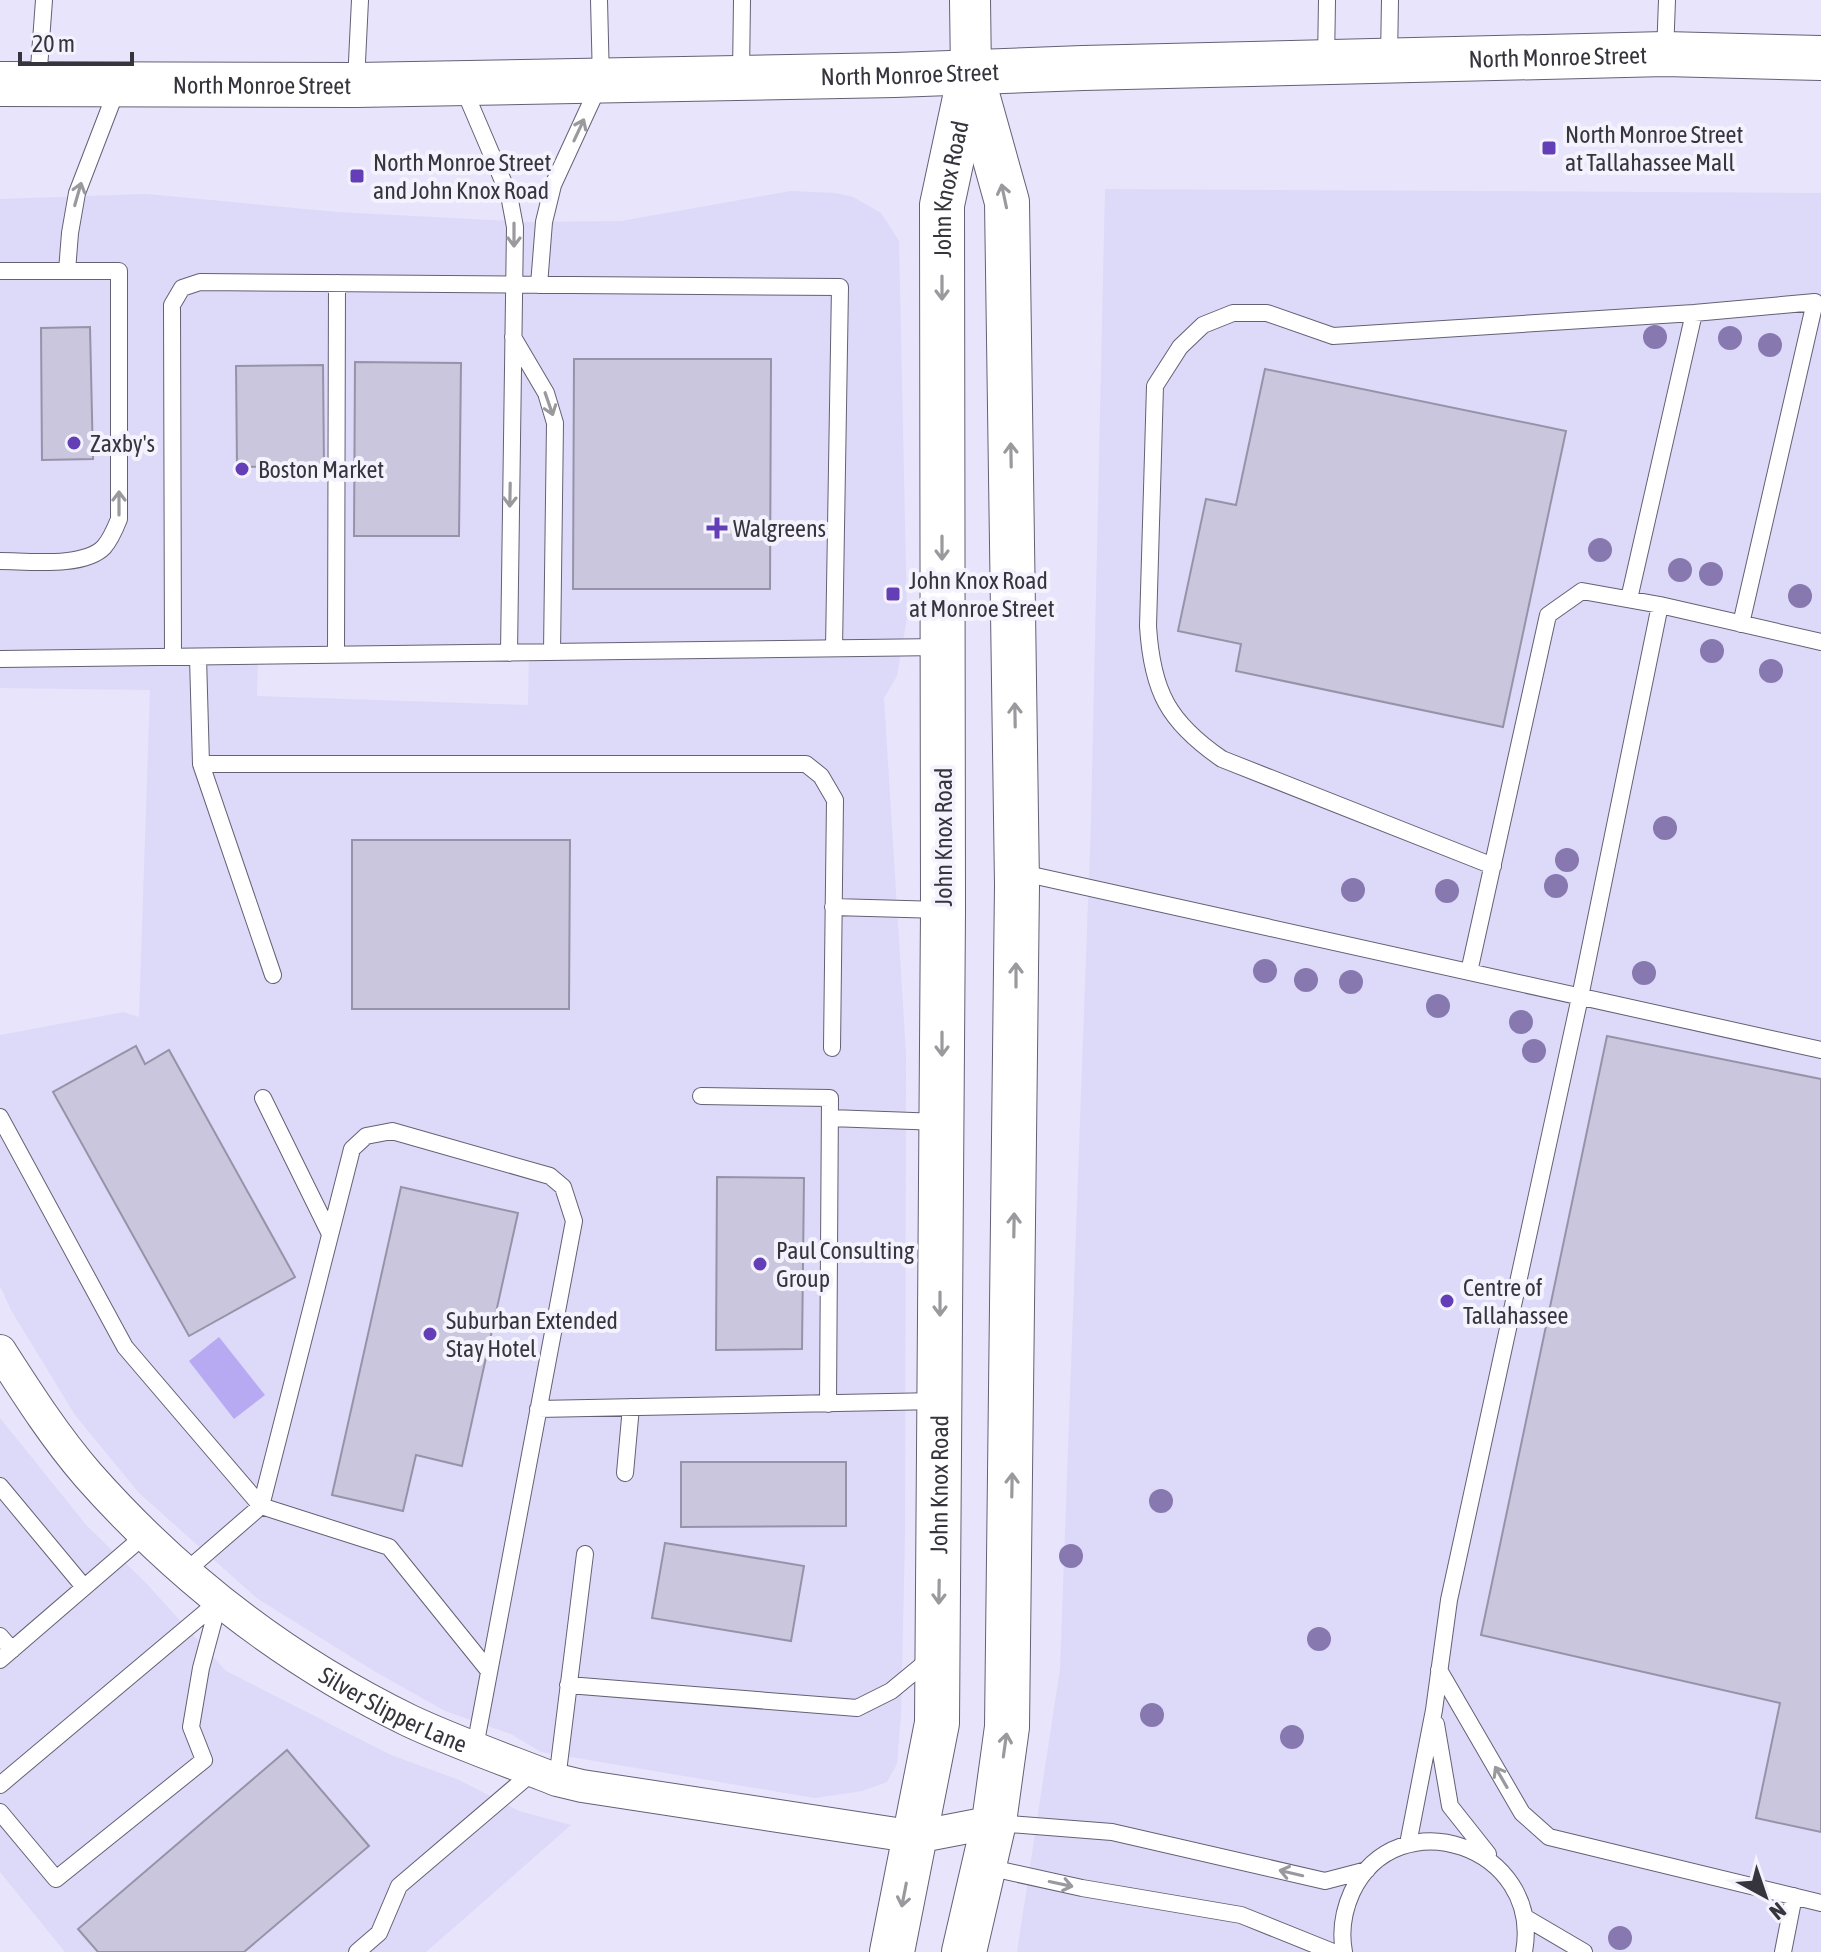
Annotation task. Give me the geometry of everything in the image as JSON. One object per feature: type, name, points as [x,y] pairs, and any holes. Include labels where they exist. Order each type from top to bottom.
[{"type":"main road","name":"North Monroe Street","points":[[19,84],[461,84],[1665,54],[1821,58]]},
{"type":"main road","name":"John Knox Road","points":[[892,1952],[937,1723],[943,910],[942,205],[971,73]]},
{"type":"main road","name":"John Knox Road","points":[[964,1952],[994,1822],[1007,1727],[1017,872],[1007,202],[971,73]]},
{"type":"street","points":[[970,0],[971,73]]},
{"type":"street","name":"Silver Slipper Lane","points":[[0,1351],[35,1407],[86,1473],[145,1535],[219,1601],[275,1643],[344,1686],[413,1722],[546,1775],[656,1799],[916,1837],[985,1867]]},
{"type":"street","name":"Silver Slipper Lane","points":[[916,1837],[994,1822]]},
{"type":"lane","points":[[19,84],[44,0]]},
{"type":"lane","points":[[356,85],[360,0]]},
{"type":"lane","points":[[539,285],[544,222],[553,185],[601,81],[599,0]]},
{"type":"lane","points":[[740,78],[742,0]]},
{"type":"lane","points":[[1326,62],[1327,0]]},
{"type":"lane","points":[[1389,60],[1390,0]]},
{"type":"lane","points":[[1665,54],[1667,0]]},
{"type":"lane","points":[[67,271],[77,193],[119,84]]},
{"type":"lane","points":[[461,84],[509,195],[515,227],[509,653]]},
{"type":"lane","points":[[0,271],[119,271],[119,519],[113,535],[102,549],[77,561],[0,561]]},
{"type":"lane","points":[[173,657],[172,305],[182,288],[200,282],[840,287],[834,648]]},
{"type":"lane","points":[[336,655],[337,283]]},
{"type":"lane","points":[[1493,866],[1222,759],[1196,742],[1165,702],[1150,663],[1148,626],[1155,386],[1180,347],[1203,325],[1233,313],[1267,313],[1333,336],[1694,313],[1815,302],[1741,624]]},
{"type":"lane","points":[[1629,599],[1694,313]]},
{"type":"lane","points":[[512,335],[546,393],[555,423],[552,652]]},
{"type":"lane","points":[[1469,972],[1548,615],[1582,591],[1660,605],[1821,642]]},
{"type":"lane","points":[[1408,1844],[1434,1710],[1449,1600],[1580,997],[1660,605]]},
{"type":"lane","points":[[0,659],[942,647]]},
{"type":"lane","points":[[198,657],[201,764],[273,975]]},
{"type":"lane","points":[[201,764],[806,764],[821,776],[835,800],[832,1048]]},
{"type":"lane","points":[[1017,872],[1821,1050]]},
{"type":"lane","points":[[833,907],[943,910]]},
{"type":"lane","points":[[701,1096],[830,1098],[828,1404]]},
{"type":"lane","points":[[263,1098],[330,1234]]},
{"type":"lane","points":[[0,1117],[125,1347],[261,1506],[389,1547],[489,1671]]},
{"type":"lane","points":[[830,1118],[941,1122]]},
{"type":"lane","points":[[185,1572],[261,1506],[352,1149],[366,1136],[392,1131],[550,1176],[563,1187],[574,1221],[475,1747]]},
{"type":"lane","points":[[538,1409],[940,1401]]},
{"type":"lane","points":[[625,1473],[631,1407]]},
{"type":"lane","points":[[0,1486],[84,1587]]},
{"type":"lane","points":[[0,1636],[6,1655],[145,1535]]},
{"type":"lane","points":[[357,1952],[379,1933],[399,1886],[546,1775],[568,1685],[585,1554]]},
{"type":"lane","points":[[0,1785],[219,1601]]},
{"type":"lane","points":[[0,1812],[56,1879],[204,1760],[191,1727],[201,1668],[219,1601]]},
{"type":"lane","points":[[568,1685],[857,1708],[891,1691],[938,1652]]},
{"type":"lane","points":[[1439,1670],[1522,1813],[1549,1837],[1819,1901]]},
{"type":"lane","points":[[1434,1710],[1450,1806],[1515,1888],[1526,1918],[1524,1952]]},
{"type":"lane","points":[[994,1822],[1112,1832],[1325,1881],[1367,1870]]},
{"type":"lane","points":[[1344,1952],[1341,1937],[1345,1907],[1358,1880],[1380,1858],[1408,1844],[1439,1841],[1469,1848],[1496,1864]]},
{"type":"lane","points":[[985,1867],[1082,1888],[1241,1915],[1333,1952]]},
{"type":"lane","points":[[1783,1952],[1794,1896]]},
{"type":"lane","points":[[1526,1918],[1584,1952]]},
{"type":"shaded area","name":"Centre of Tallahassee","points":[[1105,189],[1821,193],[1821,1952],[1017,1952],[1060,1669],[1091,820]]},
{"type":"shaded area","points":[[791,191],[835,193],[853,197],[881,213],[899,241],[907,618],[897,676],[884,698],[906,1054],[905,1536],[901,1715],[897,1764],[887,1782],[862,1791],[815,1798],[541,1752],[511,1734],[445,1711],[258,1599],[139,1493],[75,1415],[11,1310],[0,1286],[0,1035],[124,1012],[139,1017],[150,690],[0,688],[0,199],[147,194],[337,212],[529,222],[621,221]],"holes":[[[529,653],[528,705],[257,696],[258,656]]]},
{"type":"shaded area","points":[[219,1337],[265,1395],[234,1419],[189,1361]]},
{"type":"shaded area","points":[[0,1418],[87,1526],[145,1582],[226,1671],[391,1755],[459,1780],[519,1811],[571,1825],[426,1952],[65,1952],[0,1872]]},
{"type":"building","points":[[90,327],[93,459],[42,460],[41,328]]},
{"type":"building","points":[[574,359],[771,359],[770,589],[573,589]]},
{"type":"building","points":[[355,362],[461,363],[459,536],[354,536]]},
{"type":"building","points":[[323,365],[324,466],[237,467],[236,366]]},
{"type":"building","points":[[1265,369],[1566,431],[1503,727],[1236,671],[1241,644],[1178,631],[1206,499],[1236,505]]},
{"type":"building","points":[[352,840],[570,840],[569,1009],[352,1009]]},
{"type":"building","points":[[1607,1036],[1821,1079],[1821,1832],[1756,1818],[1780,1703],[1481,1635]]},
{"type":"building","points":[[136,1046],[145,1064],[169,1050],[295,1277],[189,1336],[53,1092]]},
{"type":"building","name":"Paul Consulting Group","points":[[717,1177],[804,1178],[802,1349],[716,1350]]},
{"type":"building","name":"Suburban Extended Stay Hotel","points":[[401,1187],[518,1213],[462,1466],[416,1455],[403,1511],[332,1495]]},
{"type":"building","points":[[681,1462],[846,1462],[846,1526],[681,1527]]},
{"type":"building","points":[[665,1543],[804,1566],[791,1641],[652,1618]]},
{"type":"building","points":[[287,1750],[369,1846],[244,1952],[98,1952],[78,1929]]},
{"type":"place","name":"North Monroe Street at Tallahassee Mall","points":[[1549,148]]},
{"type":"place","name":"North Monroe Street and John Knox Road","points":[[357,176]]},
{"type":"place","name":"Zaxby's","points":[[74,443]]},
{"type":"place","name":"Boston Market","points":[[242,469]]},
{"type":"place","name":"Walgreens","points":[[717,528]]},
{"type":"place","name":"John Knox Road at Monroe Street","points":[[893,594]]},
{"type":"place","name":"Paul Consulting Group","points":[[760,1264]]},
{"type":"place","name":"Centre of Tallahassee","points":[[1447,1301]]},
{"type":"place","name":"Suburban Extended Stay Hotel","points":[[430,1334]]}]
